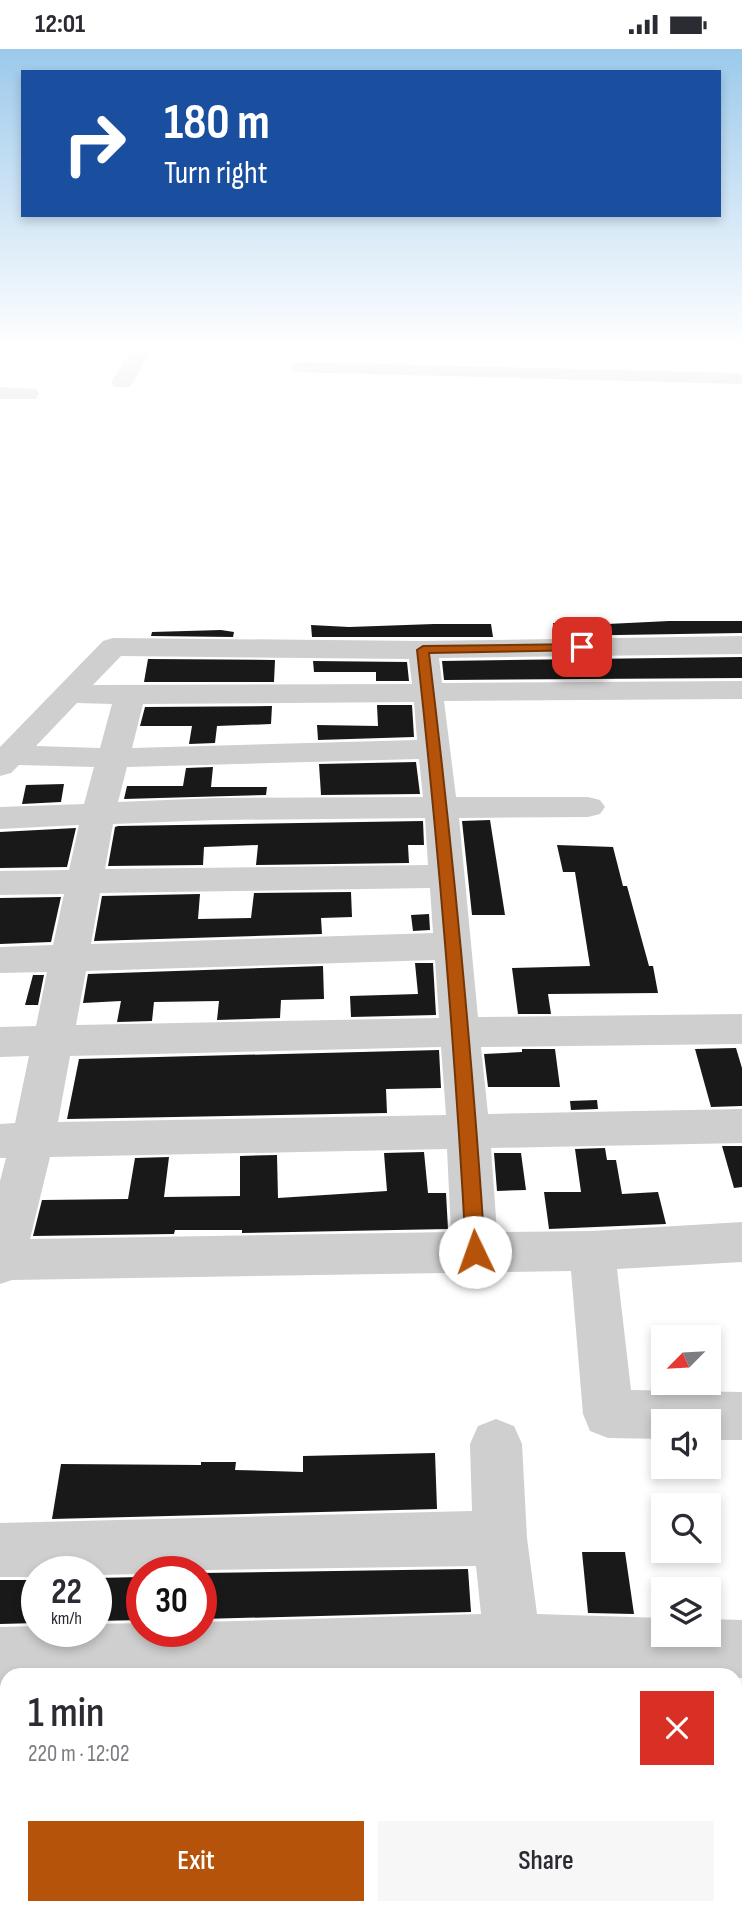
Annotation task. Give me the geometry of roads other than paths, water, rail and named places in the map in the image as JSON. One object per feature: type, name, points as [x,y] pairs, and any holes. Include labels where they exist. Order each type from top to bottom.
[{"type":"street","points":[[5,760],[71,694],[113,647],[423,650],[742,645]]},
{"type":"street","points":[[423,650],[453,946],[475,1252]]},
{"type":"street","points":[[71,694],[742,690]]},
{"type":"street","points":[[130,695],[98,814],[54,1040],[16,1141],[0,1261],[592,1251],[742,1242]]},
{"type":"street","points":[[5,760],[435,750]]},
{"type":"street","points":[[0,818],[215,809],[588,807]]},
{"type":"street","points":[[0,883],[446,876]]},
{"type":"street","points":[[0,960],[453,946]]},
{"type":"street","points":[[0,1042],[460,1031],[742,1029]]},
{"type":"street","points":[[16,1141],[468,1129],[742,1126]]},
{"type":"street","points":[[592,1251],[608,1414],[742,1416]]},
{"type":"street","points":[[496,1444],[500,1538],[514,1659]]},
{"type":"street","points":[[0,1550],[500,1538]]},
{"type":"street","points":[[0,1656],[514,1659],[742,1649]]}]
